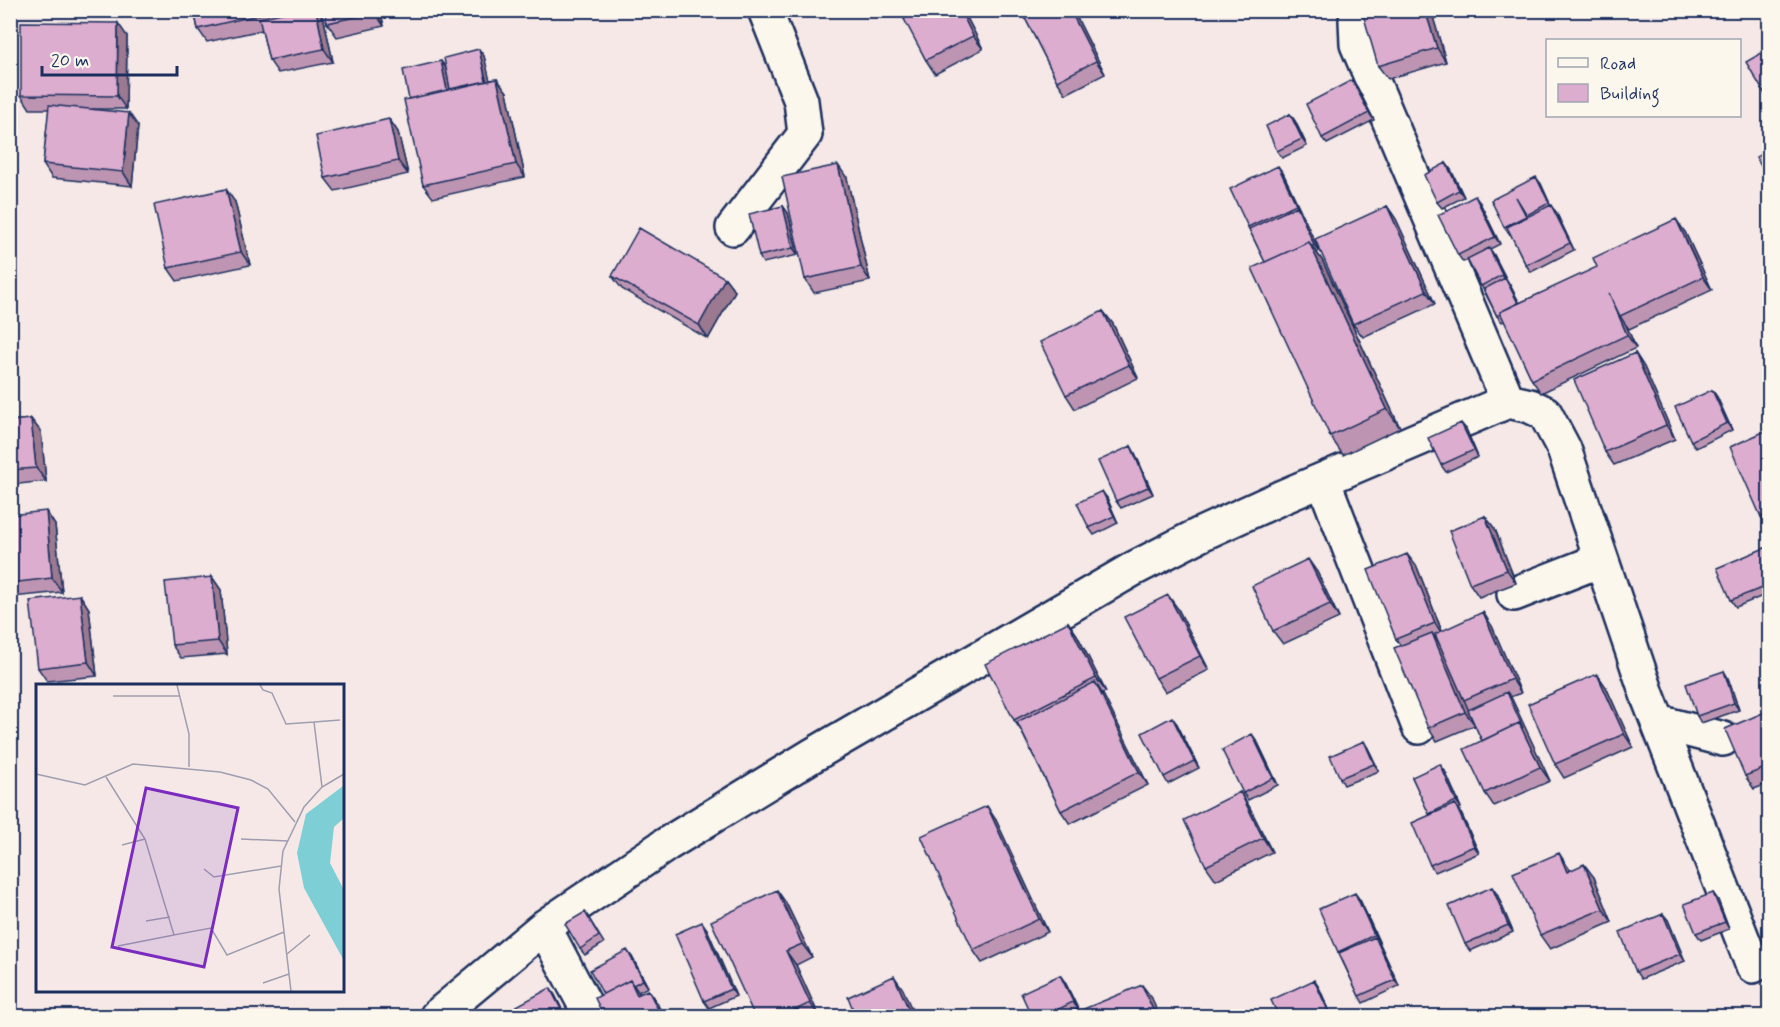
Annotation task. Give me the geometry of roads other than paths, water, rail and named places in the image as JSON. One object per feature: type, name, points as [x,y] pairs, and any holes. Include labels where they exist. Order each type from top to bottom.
[{"type":"street","points":[[733,228],[805,134],[801,101],[765,10]]},
{"type":"street","points":[[1360,10],[1356,20],[1357,44],[1508,401]]},
{"type":"street","points":[[437,1017],[544,927],[667,844],[813,755],[1122,575],[1201,534],[1508,401],[1530,406],[1545,414],[1564,449],[1658,722],[1753,966]]},
{"type":"street","points":[[1323,480],[1419,728]]},
{"type":"street","points":[[1514,594],[1601,560]]},
{"type":"street","points":[[1658,722],[1723,739]]},
{"type":"street","points":[[544,927],[591,1017]]}]
